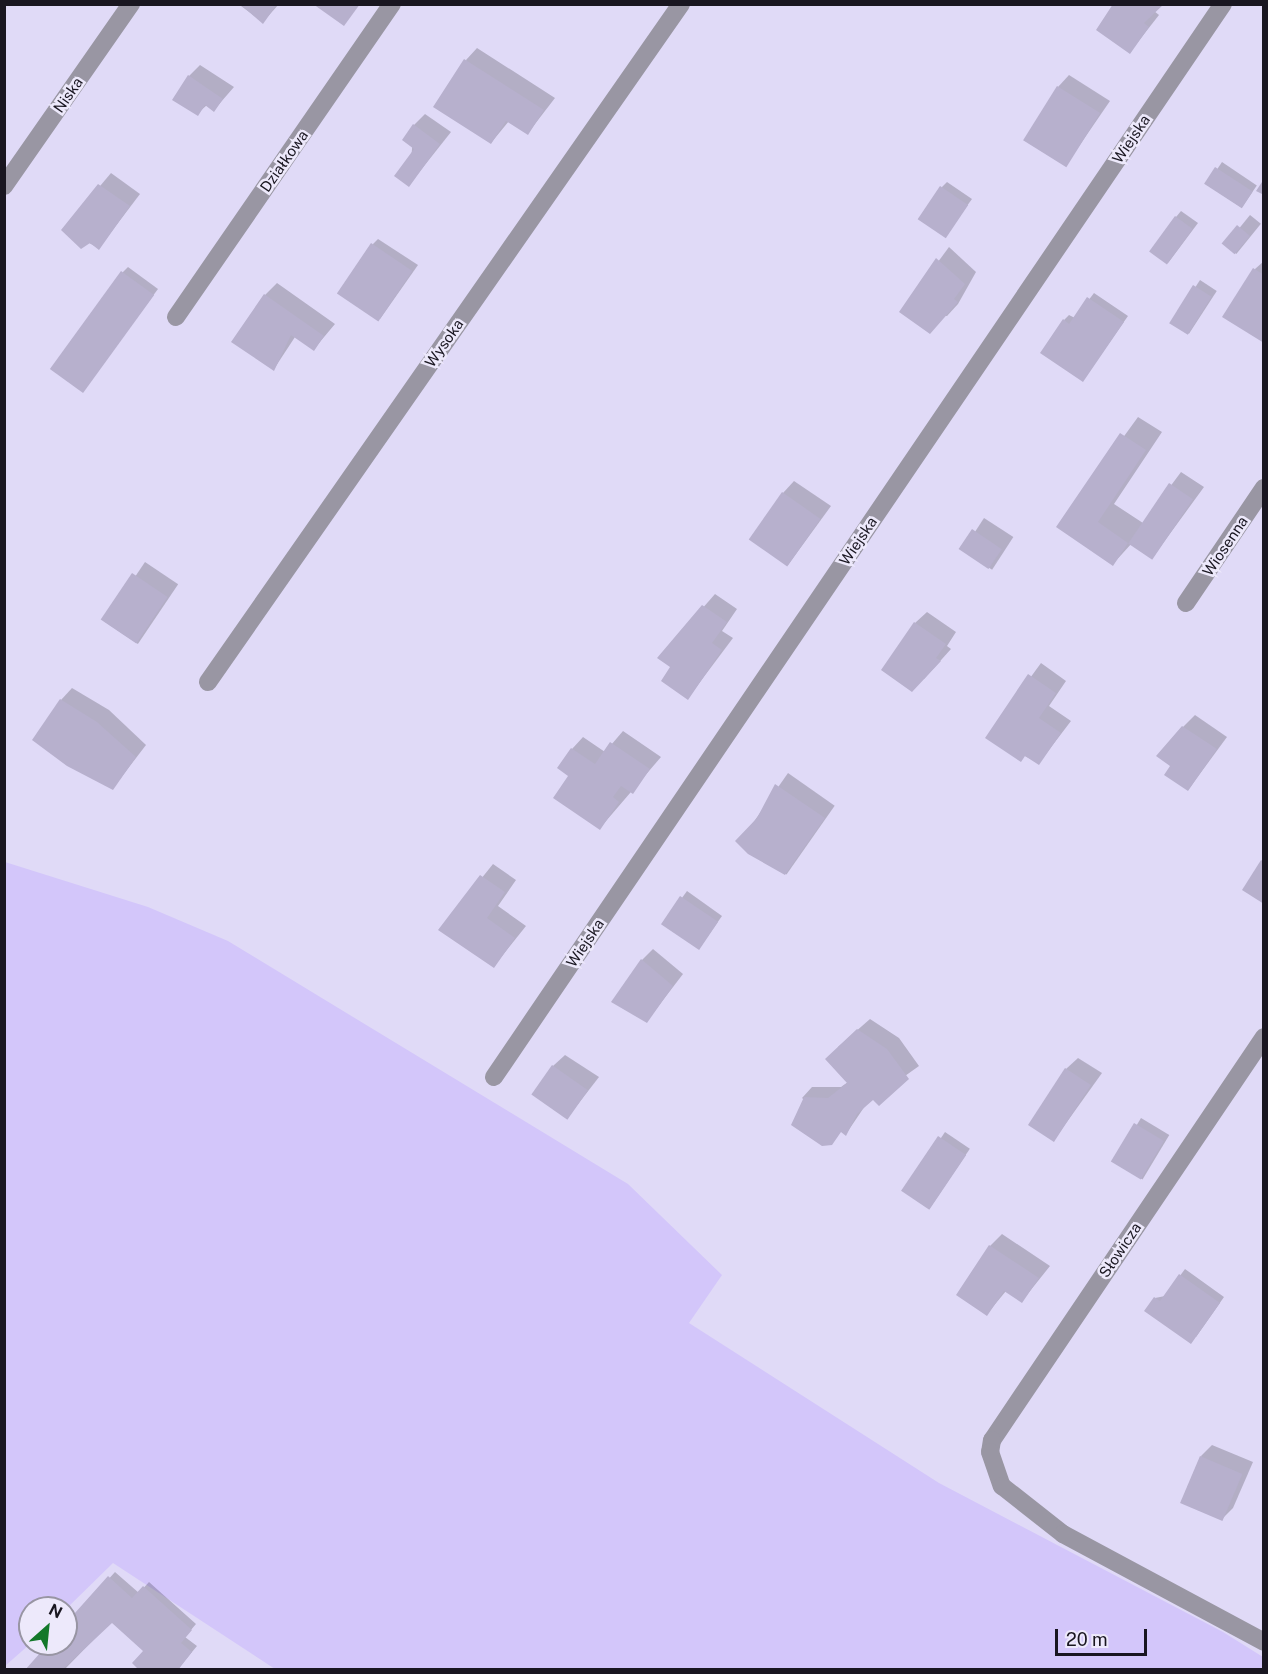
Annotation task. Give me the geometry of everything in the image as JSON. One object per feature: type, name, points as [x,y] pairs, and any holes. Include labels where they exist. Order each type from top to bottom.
[{"type":"street","name":"Niska","points":[[4,186],[130,4]]},
{"type":"street","name":"Działkowa","points":[[176,317],[392,4]]},
{"type":"street","name":"Wysoka","points":[[208,682],[681,4]]},
{"type":"street","name":"Wiejska","points":[[494,1077],[1223,4]]},
{"type":"street","name":"Wiosenna","points":[[1186,603],[1263,489]]},
{"type":"street","name":"Słowicza","points":[[1263,1037],[992,1440],[991,1466],[1015,1498],[1064,1533],[1263,1642]]},
{"type":"shaded area","points":[[5,862],[148,907],[228,941],[628,1184],[722,1275],[689,1323],[939,1483],[1223,1632],[1263,1657],[1263,1669],[275,1669],[113,1563],[78,1597],[18,1596],[18,1655],[5,1666]]},
{"type":"building","points":[[240,4],[277,4],[263,24]]},
{"type":"building","points":[[313,4],[360,4],[344,26]]},
{"type":"building","points":[[1113,4],[1164,4],[1144,23],[1149,27],[1130,54],[1096,30]]},
{"type":"building","points":[[464,59],[544,110],[528,135],[506,121],[491,144],[433,107]]},
{"type":"building","points":[[188,75],[223,99],[214,112],[205,105],[198,116],[172,100]]},
{"type":"building","points":[[1057,86],[1100,113],[1066,167],[1023,140]]},
{"type":"building","points":[[413,124],[440,144],[409,187],[394,176],[414,149],[402,140]]},
{"type":"building","points":[[1215,167],[1253,192],[1242,208],[1204,184]]},
{"type":"building","points":[[1264,179],[1264,195],[1256,191]]},
{"type":"building","points":[[98,184],[130,206],[99,250],[90,243],[81,249],[61,230]]},
{"type":"building","points":[[940,186],[968,205],[946,238],[918,219]]},
{"type":"building","points":[[1175,216],[1193,229],[1167,265],[1149,252]]},
{"type":"building","points":[[1237,225],[1250,236],[1235,254],[1222,243]]},
{"type":"building","points":[[371,243],[412,271],[378,322],[337,294]]},
{"type":"building","points":[[936,258],[965,284],[954,299],[958,302],[930,334],[899,312]]},
{"type":"building","points":[[1253,268],[1264,275],[1264,343],[1222,317]]},
{"type":"building","points":[[121,271],[154,295],[83,393],[50,369]]},
{"type":"building","points":[[1193,285],[1212,297],[1188,335],[1169,323]]},
{"type":"building","points":[[264,294],[324,336],[314,351],[291,335],[274,371],[231,342]]},
{"type":"building","points":[[1087,297],[1124,322],[1083,382],[1040,353],[1063,319],[1069,324]]},
{"type":"building","points":[[1120,433],[1146,450],[1098,522],[1128,543],[1113,566],[1056,527]]},
{"type":"building","points":[[1169,483],[1193,499],[1152,560],[1128,544]]},
{"type":"building","points":[[782,492],[821,519],[787,566],[749,540]]},
{"type":"building","points":[[972,529],[1002,549],[988,569],[959,549]]},
{"type":"building","points":[[132,573],[168,597],[136,643],[101,619]]},
{"type":"building","points":[[702,605],[727,622],[712,643],[722,650],[688,700],[661,681],[670,667],[657,658]]},
{"type":"building","points":[[914,622],[946,644],[936,658],[941,661],[912,692],[881,670]]},
{"type":"building","points":[[1028,674],[1056,693],[1039,718],[1061,733],[1039,765],[1025,756],[1021,762],[985,738]]},
{"type":"building","points":[[60,699],[97,722],[136,757],[113,790],[67,766],[32,740]]},
{"type":"building","points":[[1182,726],[1217,749],[1188,791],[1164,775],[1170,766],[1156,756]]},
{"type":"building","points":[[610,742],[650,769],[633,794],[621,786],[613,797],[619,802],[600,830],[553,798],[568,776],[557,768],[571,748],[595,764]]},
{"type":"building","points":[[775,784],[825,818],[785,875],[748,854],[735,841],[757,818]]},
{"type":"building","points":[[1261,860],[1264,862],[1264,904],[1242,890]]},
{"type":"building","points":[[480,875],[505,892],[487,918],[515,938],[494,968],[438,930]]},
{"type":"building","points":[[680,896],[718,922],[699,950],[661,924]]},
{"type":"building","points":[[641,959],[673,986],[647,1023],[611,1002]]},
{"type":"building","points":[[857,1029],[887,1049],[909,1079],[879,1106],[873,1100],[857,1114],[846,1136],[841,1132],[832,1145],[822,1146],[791,1125],[804,1097],[828,1098],[847,1083],[825,1059]]},
{"type":"building","points":[[552,1065],[588,1090],[567,1120],[531,1094]]},
{"type":"building","points":[[1065,1068],[1091,1085],[1054,1142],[1028,1125]]},
{"type":"building","points":[[1134,1123],[1164,1141],[1141,1180],[1111,1162]]},
{"type":"building","points":[[938,1136],[966,1155],[929,1210],[901,1191]]},
{"type":"building","points":[[989,1245],[1039,1278],[1022,1303],[1004,1291],[987,1316],[956,1295]]},
{"type":"building","points":[[1179,1274],[1220,1303],[1191,1344],[1144,1311],[1154,1297],[1160,1301]]},
{"type":"building","points":[[1200,1456],[1242,1474],[1222,1521],[1180,1503]]},
{"type":"building","points":[[108,1576],[132,1598],[143,1586],[192,1630],[181,1643],[192,1652],[178,1670],[139,1670],[132,1663],[143,1651],[112,1623],[78,1655],[78,1610]]},
{"type":"building","points":[[37,1656],[77,1656],[62,1670],[25,1670]]}]
